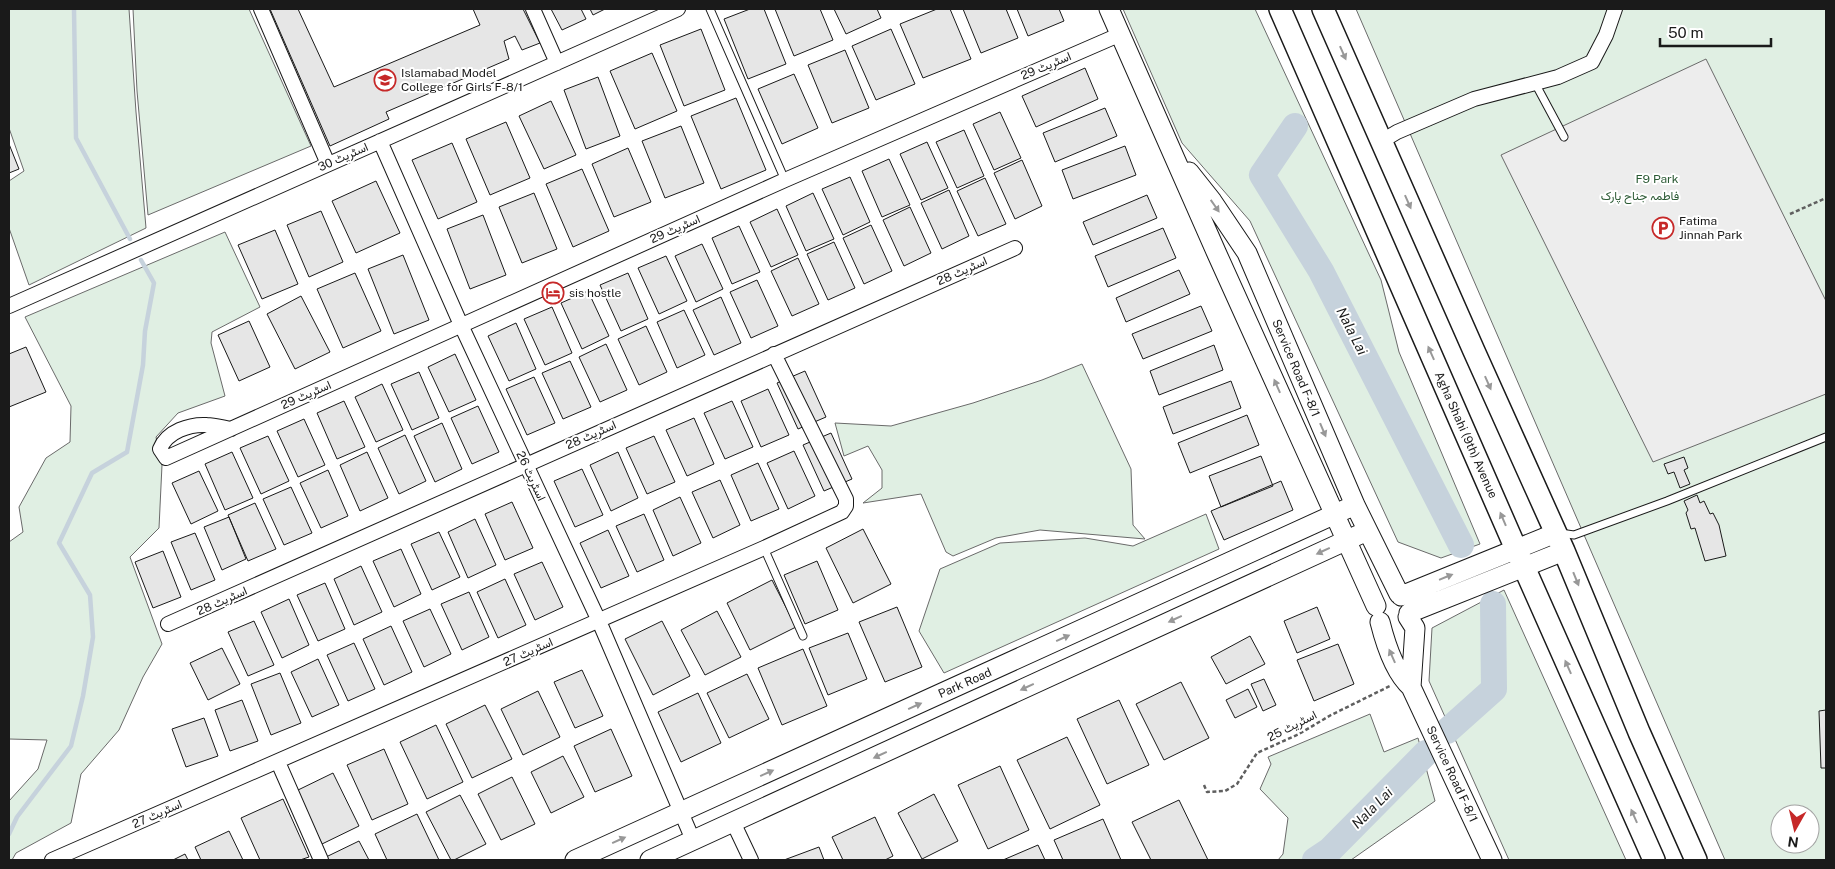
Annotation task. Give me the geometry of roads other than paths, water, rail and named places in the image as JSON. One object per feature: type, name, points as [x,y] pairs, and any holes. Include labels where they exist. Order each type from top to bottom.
[{"type":"main road","name":"Agha Shahi (9th) Avenue","points":[[1280,9],[1654,860]]},
{"type":"main road","points":[[1323,9],[1565,540],[1639,732],[1696,860]]},
{"type":"street","points":[[261,9],[328,164]]},
{"type":"street","points":[[533,9],[557,63]]},
{"type":"street","name":"اسٹریٹ 30","points":[[9,306],[678,9]]},
{"type":"street","name":"Service Road F-8/1","points":[[1109,9],[1336,514],[1378,614],[1383,636],[1492,860]]},
{"type":"street","points":[[1382,141],[1397,132],[1474,99],[1558,77],[1592,62],[1606,35],[1615,9]]},
{"type":"street","name":"اسٹریٹ 29","points":[[231,429],[785,180],[1121,34]]},
{"type":"street","name":"اسٹریٹ 26","points":[[380,141],[461,325],[599,621],[693,840]]},
{"type":"street","name":"Service Road F-8/1","points":[[1174,154],[1212,201],[1247,253],[1355,505],[1400,595]]},
{"type":"street","name":"اسٹریٹ 28","points":[[168,624],[1015,248]]},
{"type":"street","name":"اسٹریٹ 27","points":[[52,860],[599,621],[842,512],[846,506],[846,499],[774,354]]},
{"type":"street","name":"Park Road","points":[[575,860],[1355,505]]},
{"type":"street","points":[[650,860],[1367,531]]},
{"type":"street","points":[[1400,595],[1406,600],[1409,607],[1408,615],[1402,624],[1393,627],[1384,625],[1378,614],[1378,602],[1385,595],[1400,595],[1520,558],[1565,540]]},
{"type":"street","points":[[1408,615],[1520,558]]},
{"type":"street","name":"Service Road F-8/1","points":[[1407,683],[1415,628],[1408,615]]},
{"type":"street","points":[[278,762],[321,860]]},
{"type":"street","points":[[733,822],[751,860]]},
{"type":"lane","points":[[710,9],[785,180]]},
{"type":"lane","points":[[1535,83],[1564,137]]},
{"type":"lane","points":[[1565,540],[1826,437]]},
{"type":"lane","points":[[764,548],[803,636]]},
{"type":"waterway","points":[[74,9],[76,138],[130,239]]},
{"type":"waterway","name":"Nala Lai","points":[[1295,126],[1262,175],[1321,271],[1461,545]]},
{"type":"waterway","points":[[9,834],[17,817],[71,746],[83,696],[93,637],[90,595],[59,543],[92,473],[127,452],[143,365],[145,331],[154,283],[141,260]]},
{"type":"waterway","name":"Nala Lai","points":[[1447,731],[1494,689],[1493,604]]},
{"type":"waterway","name":"Nala Lai","points":[[1315,860],[1330,850],[1426,753]]},
{"type":"place","name":"Islamabad Model College for Girls F-8/1","points":[[385,80]]},
{"type":"place","name":"Fatima Jinnah Park","points":[[1663,228]]},
{"type":"place","name":"sis hostle","points":[[553,293]]},
{"type":"park label","name":"F9 Park","points":[[1657,179]]},
{"type":"park label","name":"فاطمہ جناح پارک","points":[[1640,196]]}]
